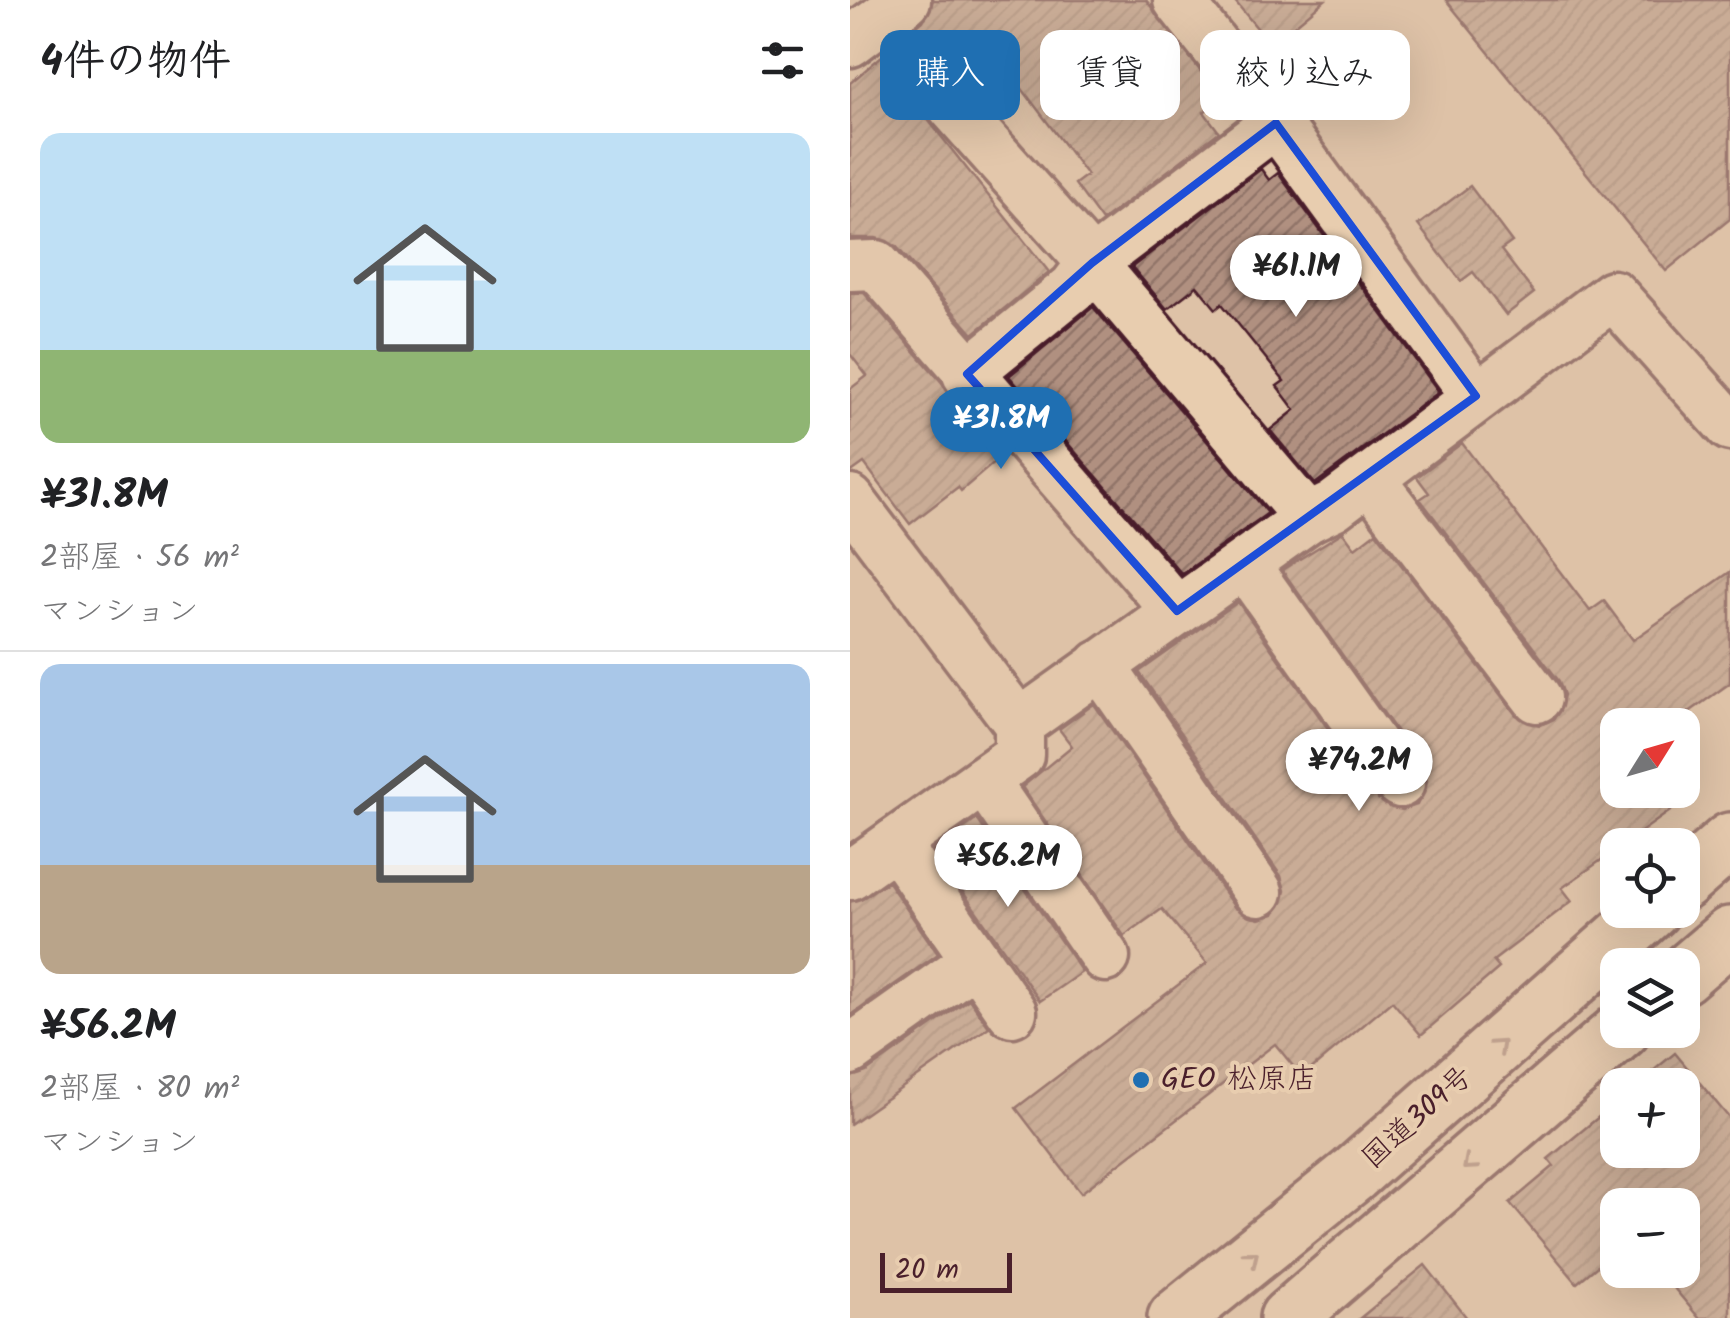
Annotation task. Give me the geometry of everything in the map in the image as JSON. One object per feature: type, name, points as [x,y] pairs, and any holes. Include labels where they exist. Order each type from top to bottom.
[{"type":"highway","points":[[1700,867],[1730,841]]},
{"type":"highway","name":"国道309号","points":[[1176,1318],[1354,1174],[1632,928]]},
{"type":"highway","points":[[1700,961],[1730,935]]},
{"type":"highway","points":[[1288,1318],[1601,1048]]},
{"type":"street","points":[[850,42],[906,0]]},
{"type":"street","points":[[1178,0],[1276,123],[1476,396]]},
{"type":"street","points":[[964,120],[1308,518]]},
{"type":"street","points":[[967,374],[1074,287],[1092,264],[1276,123]]},
{"type":"street","points":[[850,266],[876,265],[1177,611]]},
{"type":"street","points":[[1019,724],[1308,518],[1370,479],[1613,295],[1730,426]]},
{"type":"street","points":[[1370,479],[1537,698]]},
{"type":"street","points":[[850,500],[1019,724],[1019,755],[850,875]]},
{"type":"street","points":[[1245,565],[1400,783]]},
{"type":"street","points":[[1100,666],[1258,892]]},
{"type":"street","points":[[984,780],[1105,957]]},
{"type":"street","points":[[895,843],[1012,1012]]},
{"type":"street","points":[[850,1050],[976,961]]},
{"type":"highlighted area","points":[[1276,123],[1476,396],[1177,611],[967,374],[1092,263]]},
{"type":"building","points":[[933,0],[1146,0],[1169,30],[1040,30],[1040,112],[1020,86],[1020,30],[912,30],[923,21]]},
{"type":"building","points":[[1234,0],[1325,0],[1289,30],[1259,30]]},
{"type":"building","points":[[1446,0],[1730,0],[1730,219],[1666,271]]},
{"type":"building","points":[[1180,44],[1200,71],[1200,120],[1210,120],[1219,132],[1102,221],[1075,184],[1087,175],[1046,120],[1180,120]]},
{"type":"building","points":[[880,58],[880,120],[928,120],[1049,272],[973,334],[896,246],[876,238],[850,238],[850,83]]},
{"type":"building","points":[[1261,169],[1269,180],[1278,173],[1439,392],[1315,484],[1270,430],[1295,410],[1277,386],[1284,381],[1222,304],[1216,309],[1197,286],[1167,309],[1132,267]]},
{"type":"building","points":[[1470,186],[1512,242],[1501,250],[1534,293],[1506,315],[1473,272],[1461,281],[1418,225]]},
{"type":"building","points":[[850,293],[864,293],[1004,454],[961,491],[958,487],[910,524],[864,463],[850,473],[850,389],[867,376],[850,354]]},
{"type":"building","points":[[1093,307],[1268,513],[1182,574],[1009,376]]},
{"type":"building","points":[[1462,443],[1590,611],[1604,601],[1633,640],[1730,572],[1730,683],[1695,708],[1600,708],[1600,808],[1675,808],[1646,828],[1600,828],[1600,861],[1562,888],[1572,901],[1493,961],[1499,968],[1421,1035],[1392,1001],[1302,1077],[1275,1044],[1081,1193],[1016,1108],[1207,963],[1162,909],[1124,936],[1022,787],[1072,746],[1059,729],[1094,704],[1235,908],[1259,919],[1274,914],[1285,891],[1281,876],[1139,672],[1238,602],[1378,799],[1402,810],[1417,805],[1427,781],[1422,767],[1282,570],[1343,532],[1355,548],[1376,532],[1516,715],[1540,725],[1554,719],[1564,695],[1559,681],[1420,499],[1429,493],[1417,477]]},
{"type":"building","points":[[977,819],[1082,972],[1040,1001],[933,850]]},
{"type":"building","points":[[888,882],[938,954],[850,1016],[850,902]]},
{"type":"building","points":[[969,999],[989,1027],[850,1124],[850,1077],[866,1072]]},
{"type":"building","points":[[1675,1053],[1688,1068],[1657,1068]]},
{"type":"building","points":[[1700,1083],[1730,1119],[1730,1318],[1699,1318],[1674,1288],[1700,1288],[1700,1188],[1600,1188],[1600,1264],[1577,1283],[1510,1203],[1554,1166],[1548,1159],[1600,1116],[1600,1168],[1700,1168]]},
{"type":"building","points":[[1425,1265],[1467,1318],[1360,1318]]},
{"type":"place","name":"GEO 松原店","points":[[1141,1080]]}]
